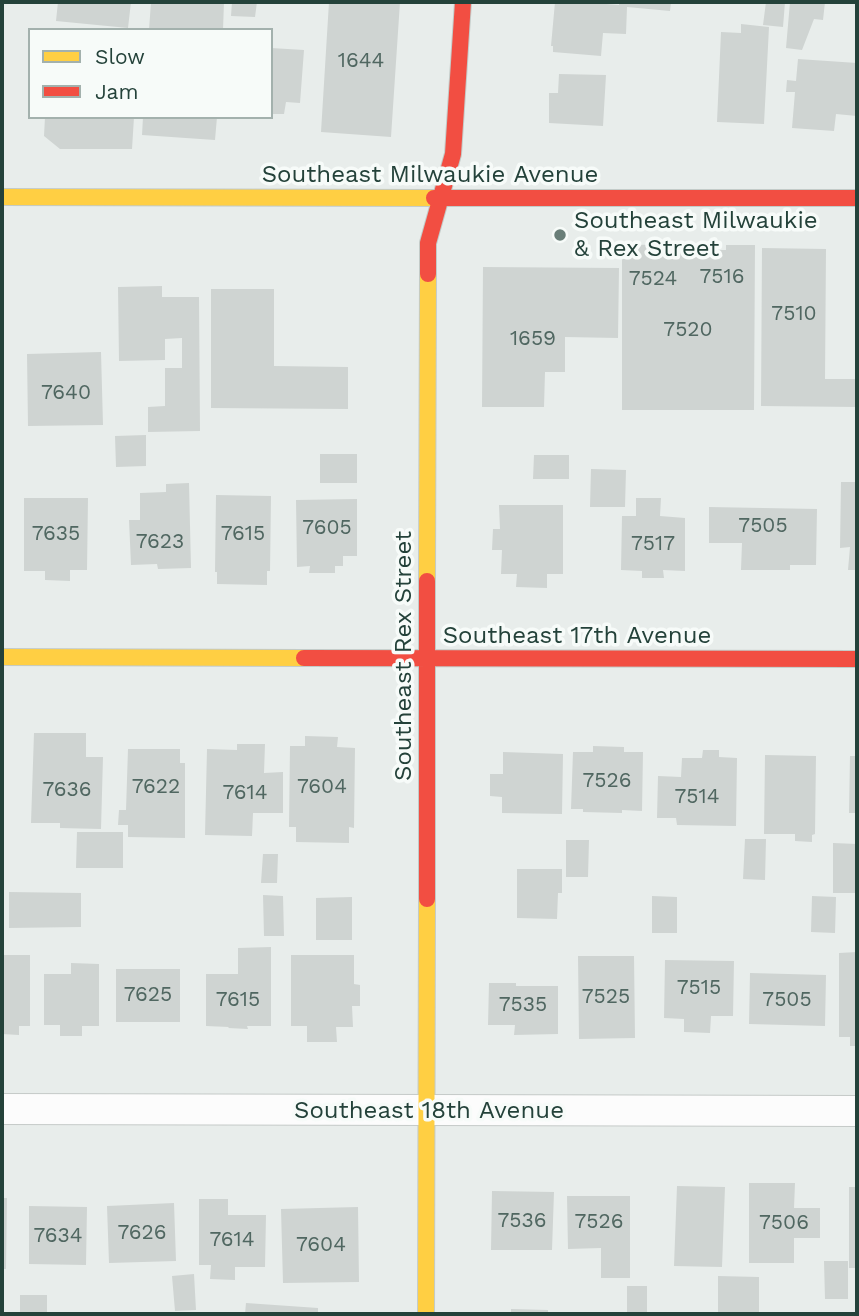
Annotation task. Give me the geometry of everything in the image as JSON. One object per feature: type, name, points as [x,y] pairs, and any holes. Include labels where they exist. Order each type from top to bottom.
[{"type":"street","name":"Southeast Rex Street","points":[[426,1314],[428,243],[453,154],[463,2]]},
{"type":"street","name":"Southeast Milwaukie Avenue","points":[[2,197],[857,198]]},
{"type":"street","name":"Southeast 17th Avenue","points":[[2,657],[857,659]]},
{"type":"street","name":"Southeast 18th Avenue","points":[[2,1109],[857,1111]]},
{"type":"building","points":[[58,2],[131,2],[128,28],[56,21]]},
{"type":"building","points":[[151,2],[224,2],[223,28],[149,28]]},
{"type":"building","points":[[232,2],[257,2],[255,17],[231,16]]},
{"type":"building","points":[[329,2],[400,2],[391,137],[321,132]]},
{"type":"building","points":[[555,2],[619,5],[619,2],[671,2],[670,11],[627,7],[626,34],[603,33],[601,56],[553,52],[551,46]]},
{"type":"building","points":[[766,2],[785,2],[783,27],[763,25]]},
{"type":"building","points":[[790,2],[825,2],[823,20],[814,19],[802,50],[786,48]]},
{"type":"building","points":[[741,24],[769,27],[764,124],[717,122],[721,32],[741,33]]},
{"type":"building","points":[[273,48],[304,50],[300,103],[286,102],[284,114],[273,114]]},
{"type":"building","points":[[798,59],[857,63],[857,116],[836,114],[834,131],[792,128],[795,92],[786,92],[787,80],[796,81]]},
{"type":"building","points":[[559,74],[606,75],[603,126],[549,123],[549,93],[558,93]]},
{"type":"building","points":[[45,119],[134,119],[132,149],[60,149],[44,136]]},
{"type":"building","points":[[143,119],[217,119],[215,140],[142,135]]},
{"type":"building","points":[[622,244],[650,245],[650,250],[672,250],[672,245],[703,245],[704,250],[726,250],[726,245],[755,245],[754,410],[622,410]]},
{"type":"building","points":[[762,248],[826,249],[825,379],[857,379],[857,407],[761,406]]},
{"type":"building","points":[[483,267],[619,268],[618,338],[565,337],[565,372],[545,372],[544,407],[482,407]]},
{"type":"building","points":[[162,286],[162,297],[199,297],[200,431],[148,432],[148,407],[165,406],[165,368],[182,368],[182,338],[165,339],[165,360],[119,361],[118,287]]},
{"type":"building","points":[[211,289],[274,289],[274,366],[348,367],[348,409],[211,408]]},
{"type":"building","points":[[101,352],[103,425],[28,426],[27,354]]},
{"type":"building","points":[[146,435],[146,466],[116,467],[115,436]]},
{"type":"building","points":[[320,454],[357,454],[357,483],[320,483]]},
{"type":"building","points":[[534,455],[569,455],[569,479],[533,479]]},
{"type":"building","points":[[591,469],[626,470],[625,507],[590,507]]},
{"type":"building","points":[[841,482],[857,482],[857,570],[848,570],[850,547],[840,548]]},
{"type":"building","points":[[189,483],[191,568],[158,569],[157,564],[131,565],[129,520],[140,520],[140,493],[166,492],[166,484]]},
{"type":"building","points":[[216,495],[271,496],[270,571],[267,571],[267,585],[217,584]]},
{"type":"building","points":[[24,498],[88,498],[87,570],[70,570],[70,581],[45,580],[45,571],[24,571]]},
{"type":"building","points":[[636,498],[661,498],[660,516],[685,518],[685,571],[663,570],[664,578],[642,578],[642,571],[621,570],[622,516],[636,516]]},
{"type":"building","points":[[357,499],[357,556],[343,556],[343,566],[335,566],[335,573],[309,573],[310,566],[297,567],[296,500]]},
{"type":"building","points":[[499,505],[563,505],[563,574],[547,574],[547,588],[516,587],[517,574],[501,574],[502,550],[492,550],[493,529],[500,529]]},
{"type":"building","points":[[709,507],[817,509],[816,565],[790,565],[790,570],[741,570],[742,543],[709,543]]},
{"type":"building","points":[[34,733],[86,733],[86,757],[103,757],[101,829],[60,828],[60,823],[31,823]]},
{"type":"building","points":[[305,736],[338,737],[337,747],[355,748],[354,828],[349,827],[349,843],[296,842],[296,827],[289,827],[290,746],[305,746]]},
{"type":"building","points":[[237,744],[265,744],[264,773],[283,772],[283,813],[253,813],[252,836],[205,835],[207,749],[237,750]]},
{"type":"building","points":[[593,746],[624,747],[624,752],[643,752],[642,811],[583,812],[583,809],[571,809],[573,752],[593,752]]},
{"type":"building","points":[[128,749],[180,749],[180,763],[185,763],[185,838],[128,837],[128,825],[118,825],[119,810],[126,810]]},
{"type":"building","points":[[703,750],[719,750],[719,757],[737,758],[736,826],[677,825],[676,818],[657,818],[658,776],[681,777],[682,758],[702,758]]},
{"type":"building","points":[[503,752],[563,754],[562,814],[502,813],[502,797],[490,796],[490,774],[503,774]]},
{"type":"building","points":[[765,755],[816,756],[815,834],[812,835],[812,842],[795,841],[795,834],[764,834]]},
{"type":"building","points":[[850,756],[857,756],[857,813],[849,813]]},
{"type":"building","points":[[77,832],[123,832],[123,868],[76,868]]},
{"type":"building","points":[[745,839],[766,839],[765,880],[743,879]]},
{"type":"building","points":[[566,840],[589,840],[588,877],[566,877]]},
{"type":"building","points":[[833,843],[857,844],[857,893],[833,893]]},
{"type":"building","points":[[263,854],[278,854],[277,883],[261,883]]},
{"type":"building","points":[[517,869],[562,869],[562,893],[558,893],[557,919],[517,918]]},
{"type":"building","points":[[9,892],[81,893],[81,927],[9,928]]},
{"type":"building","points":[[263,895],[283,896],[284,936],[264,936]]},
{"type":"building","points":[[652,896],[677,897],[677,933],[652,933]]},
{"type":"building","points":[[812,896],[836,897],[835,933],[811,932]]},
{"type":"building","points":[[352,897],[352,940],[316,940],[316,898]]},
{"type":"building","points":[[271,947],[271,1026],[247,1026],[248,1029],[206,1026],[206,974],[238,974],[238,948]]},
{"type":"building","points":[[857,952],[857,1046],[850,1046],[850,1037],[839,1037],[839,953]]},
{"type":"building","points":[[2,955],[30,955],[30,1026],[19,1026],[19,1035],[2,1034]]},
{"type":"building","points":[[291,955],[354,955],[354,984],[360,985],[360,1006],[352,1006],[353,1027],[336,1027],[337,1042],[307,1042],[307,1026],[291,1026]]},
{"type":"building","points":[[578,956],[634,956],[635,1038],[579,1039]]},
{"type":"building","points":[[665,960],[734,961],[733,1016],[711,1016],[710,1033],[684,1032],[684,1019],[664,1018]]},
{"type":"building","points":[[71,963],[99,964],[99,1026],[82,1026],[82,1036],[60,1036],[60,1025],[44,1025],[44,974],[71,974]]},
{"type":"building","points":[[116,969],[180,969],[180,1022],[116,1022]]},
{"type":"building","points":[[750,973],[826,975],[825,1026],[749,1024]]},
{"type":"building","points":[[489,983],[558,986],[558,1034],[514,1035],[515,1025],[488,1025]]},
{"type":"building","points":[[749,1183],[795,1183],[794,1208],[820,1208],[820,1238],[794,1238],[794,1263],[749,1263]]},
{"type":"building","points":[[677,1186],[725,1187],[722,1267],[674,1266]]},
{"type":"building","points":[[849,1187],[857,1187],[857,1268],[849,1268]]},
{"type":"building","points":[[492,1191],[554,1192],[552,1250],[491,1250]]},
{"type":"building","points":[[567,1196],[630,1196],[630,1278],[601,1278],[601,1248],[568,1249]]},
{"type":"building","points":[[2,1198],[7,1198],[6,1269],[2,1269]]},
{"type":"building","points":[[199,1199],[228,1199],[228,1215],[266,1215],[265,1267],[235,1267],[235,1280],[210,1279],[211,1265],[199,1265]]},
{"type":"building","points":[[174,1203],[176,1261],[109,1263],[107,1206]]},
{"type":"building","points":[[29,1206],[87,1207],[86,1265],[29,1264]]},
{"type":"building","points":[[358,1207],[359,1282],[283,1283],[281,1209]]},
{"type":"building","points":[[824,1261],[848,1261],[848,1299],[825,1299]]},
{"type":"building","points":[[194,1274],[196,1310],[175,1311],[172,1276]]},
{"type":"building","points":[[718,1276],[759,1277],[759,1314],[718,1314]]},
{"type":"building","points":[[627,1286],[647,1286],[647,1314],[627,1314]]},
{"type":"building","points":[[20,1295],[47,1295],[47,1314],[20,1314]]},
{"type":"building","points":[[246,1303],[318,1308],[318,1314],[245,1314]]},
{"type":"building","points":[[511,1309],[548,1310],[548,1314],[511,1314]]},
{"type":"traffic: slow","points":[[2,197],[434,198]]},
{"type":"traffic: slow","points":[[427,581],[428,274]]},
{"type":"traffic: slow","points":[[2,657],[304,658]]},
{"type":"traffic: slow","points":[[426,1314],[427,899]]},
{"type":"traffic: jam","points":[[428,274],[428,243],[453,154],[463,2]]},
{"type":"traffic: jam","points":[[434,198],[857,198]]},
{"type":"traffic: jam","points":[[427,581],[427,899]]},
{"type":"traffic: jam","points":[[304,658],[857,659]]},
{"type":"place","name":"Southeast Milwaukie & Rex Street","points":[[560,235]]}]
